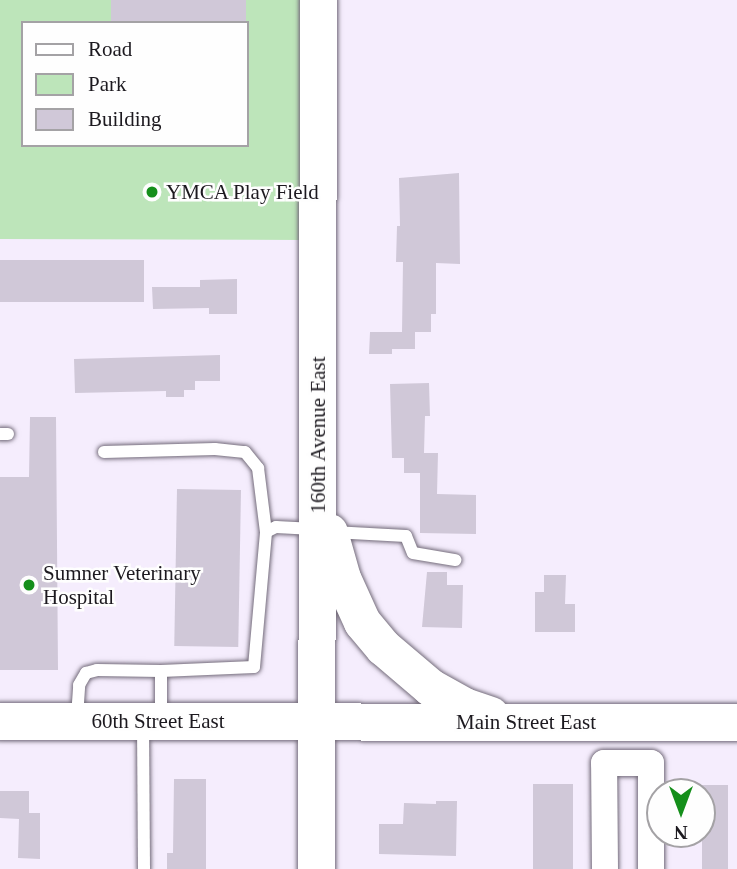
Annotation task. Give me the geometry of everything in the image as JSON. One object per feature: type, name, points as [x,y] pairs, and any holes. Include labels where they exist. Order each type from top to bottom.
[{"type":"street","name":"160th Avenue East","points":[[316,869],[316,721],[322,519],[318,0]]},
{"type":"street","points":[[322,519],[342,578],[362,622],[383,647],[430,687],[464,706],[508,722]]},
{"type":"street","name":"60th Street East","points":[[0,721],[316,721]]},
{"type":"street","name":"Main Street East","points":[[316,721],[737,722]]},
{"type":"street","points":[[625,722],[625,763]]},
{"type":"street","points":[[605,869],[604,763],[651,763],[651,869]]},
{"type":"lane","points":[[76,721],[79,685],[86,673],[97,670],[161,671],[254,667],[266,532],[258,468],[245,452],[215,449],[104,452]]},
{"type":"lane","points":[[266,532],[276,527],[322,519],[406,536],[413,553],[455,560]]},
{"type":"lane","points":[[144,869],[152,721],[161,671]]},
{"type":"green space","name":"YMCA Play Field","points":[[0,0],[304,0],[303,240],[0,239]]},
{"type":"building","points":[[111,0],[246,0],[246,21],[111,21]]},
{"type":"building","points":[[459,173],[460,264],[436,263],[436,314],[431,314],[431,332],[415,332],[415,349],[392,349],[392,354],[369,354],[370,332],[402,332],[403,262],[396,262],[397,226],[400,226],[399,178]]},
{"type":"building","points":[[0,260],[144,260],[144,302],[0,302]]},
{"type":"building","points":[[237,279],[237,314],[209,314],[209,308],[153,309],[152,287],[200,287],[200,280]]},
{"type":"building","points":[[220,355],[220,381],[195,381],[195,390],[184,390],[184,397],[166,397],[166,391],[75,393],[74,359]]},
{"type":"building","points":[[429,383],[430,416],[425,416],[424,453],[438,453],[437,494],[476,495],[476,534],[420,533],[420,473],[404,473],[404,458],[392,458],[390,384]]},
{"type":"building","name":"Sumner Veterinary Hospital","points":[[30,417],[56,417],[58,670],[0,670],[0,477],[29,477]]},
{"type":"building","points":[[177,489],[241,490],[238,647],[174,646]]},
{"type":"building","points":[[427,572],[447,572],[447,585],[463,585],[462,628],[422,627]]},
{"type":"building","points":[[544,575],[566,575],[565,604],[575,604],[575,632],[535,632],[535,592],[544,592]]},
{"type":"building","points":[[174,779],[206,779],[206,869],[167,869],[167,853],[173,853]]},
{"type":"building","points":[[533,784],[573,784],[573,869],[533,869]]},
{"type":"building","points":[[716,785],[728,785],[728,869],[702,869],[702,848],[716,848]]},
{"type":"building","points":[[0,791],[29,791],[29,813],[40,813],[40,859],[18,858],[19,819],[0,818]]},
{"type":"building","points":[[436,801],[457,801],[456,856],[379,854],[379,824],[403,824],[404,803],[436,804]]},
{"type":"place","name":"YMCA Play Field","points":[[152,192]]},
{"type":"place","name":"Sumner Veterinary Hospital","points":[[29,585]]}]
